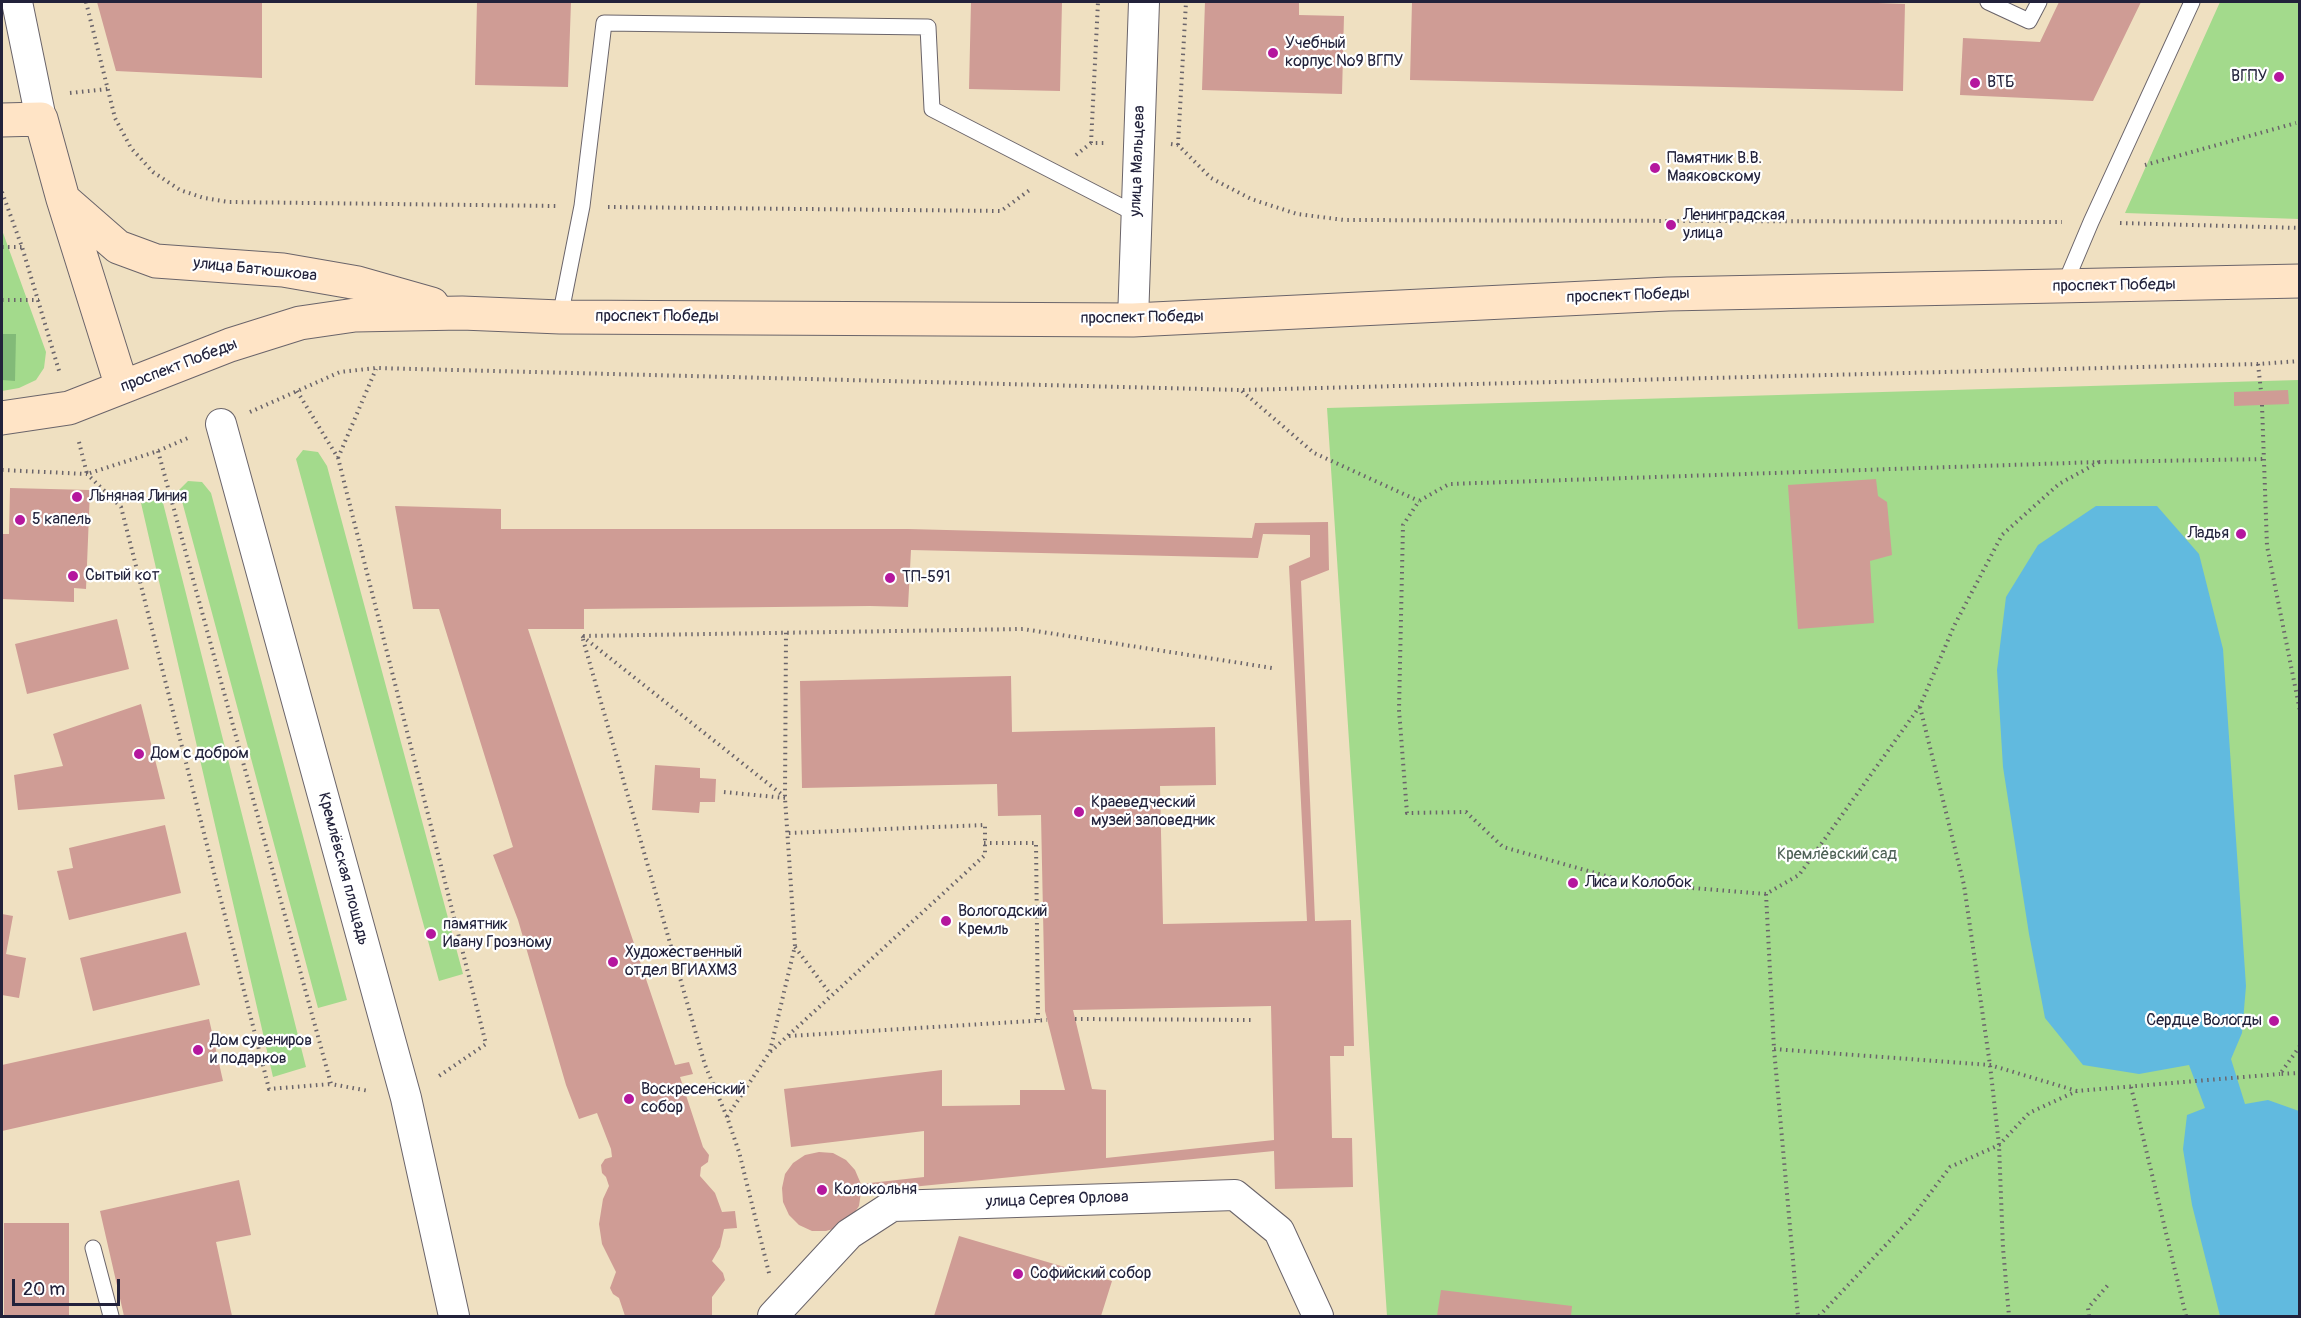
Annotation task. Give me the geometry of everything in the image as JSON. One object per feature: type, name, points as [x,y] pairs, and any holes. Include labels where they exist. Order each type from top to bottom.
[{"type":"main road","points":[[2,120],[41,119],[63,199],[122,387]]},
{"type":"main road","name":"улица Батюшкова","points":[[63,199],[118,247],[156,261],[283,270],[358,282],[462,313]]},
{"type":"main road","name":"проспект Победы","points":[[2,418],[69,408],[230,345],[300,323],[355,315],[462,313],[560,317],[1133,320],[1668,294],[2300,281]]},
{"type":"street","points":[[16,2],[41,119]]},
{"type":"street","name":"улица Мальцева","points":[[1133,320],[1144,2]]},
{"type":"street","name":"Кремлёвская площадь","points":[[221,424],[406,1098],[454,1317]]},
{"type":"street","name":"улица Сергея Орлова","points":[[776,1314],[849,1234],[892,1206],[1235,1195],[1279,1232],[1318,1317]]},
{"type":"lane","points":[[1988,2],[2029,21],[2039,2]]},
{"type":"lane","points":[[2064,287],[2091,222],[2192,2]]},
{"type":"lane","points":[[560,317],[582,206],[604,23],[928,27],[932,109],[1137,214]]},
{"type":"lane","points":[[93,1248],[111,1317]]},
{"type":"path","points":[[86,2],[115,118],[131,148],[153,171],[180,190],[204,198],[229,202],[1001,212],[1091,143],[1179,145],[1210,178],[1251,199],[1298,214],[1344,220],[2091,222],[2300,228]]},
{"type":"path","points":[[1091,143],[1098,2]]},
{"type":"path","points":[[1179,145],[1186,2]]},
{"type":"path","points":[[2145,166],[2296,123]]},
{"type":"path","points":[[2,192],[39,300],[87,474],[121,507],[269,1089],[331,1084],[406,1098],[486,1044],[338,458],[297,391]]},
{"type":"path","points":[[2,247],[22,247]]},
{"type":"path","points":[[2,300],[39,300]]},
{"type":"path","points":[[2,470],[87,474],[158,451],[340,372],[376,368],[1241,390],[2258,364],[2300,361]]},
{"type":"path","points":[[2258,364],[2261,391]]},
{"type":"path","points":[[338,458],[376,368]]},
{"type":"path","points":[[1241,390],[1314,453],[1419,501]]},
{"type":"path","points":[[2262,405],[2267,546],[2300,711]]},
{"type":"path","points":[[158,451],[331,1084]]},
{"type":"path","points":[[2099,462],[2059,484],[2002,535],[1954,626],[1920,706],[1798,875],[1766,894],[1631,883],[1503,847],[1466,812],[1407,813],[1399,710],[1403,525],[1419,501],[1449,484],[2099,462],[2265,459]]},
{"type":"path","points":[[582,636],[1023,628],[1272,668]]},
{"type":"path","points":[[769,1053],[795,946],[785,798],[786,633]]},
{"type":"path","points":[[582,636],[785,798]]},
{"type":"path","points":[[582,636],[705,1065],[739,1152],[776,1314]]},
{"type":"path","points":[[1920,706],[1964,885],[1999,1145],[2003,1248],[2009,1317]]},
{"type":"path","points":[[724,792],[785,798]]},
{"type":"path","points":[[727,1117],[769,1053],[984,855],[985,825],[788,833]]},
{"type":"path","points":[[984,843],[1036,843],[1038,1020]]},
{"type":"path","points":[[1766,894],[1774,1049],[1798,1317]]},
{"type":"path","points":[[795,946],[831,995]]},
{"type":"path","points":[[1075,1019],[1251,1020]]},
{"type":"path","points":[[788,1036],[1047,1020]]},
{"type":"path","points":[[2280,1074],[2300,1046]]},
{"type":"path","points":[[1774,1049],[1990,1065],[2077,1091]]},
{"type":"path","points":[[1819,1317],[1914,1216],[1950,1167],[1999,1145],[2029,1113],[2077,1091],[2300,1073]]},
{"type":"path","points":[[2131,1087],[2186,1317]]},
{"type":"path","points":[[2089,1317],[2088,1308],[2108,1285]]},
{"type":"green space","points":[[2220,2],[2299,2],[2299,219],[2125,213]]},
{"type":"green space","points":[[2,230],[46,352],[44,368],[36,380],[19,388],[2,391]]},
{"type":"green space","points":[[2,334],[16,334],[15,381],[2,380]]},
{"type":"green space","name":"Кремлёвский сад","points":[[2299,380],[2299,1316],[1387,1316],[1327,408]]},
{"type":"green space","points":[[303,450],[318,452],[327,466],[463,974],[439,981],[296,459]]},
{"type":"green space","points":[[188,481],[202,482],[211,493],[347,1000],[318,1008],[179,490]]},
{"type":"green space","points":[[162,499],[306,1067],[273,1077],[141,503]]},
{"type":"water","points":[[2096,506],[2157,506],[2199,554],[2223,649],[2246,986],[2242,1033],[2231,1059],[2245,1104],[2268,1100],[2299,1111],[2299,1316],[2220,1316],[2192,1205],[2183,1149],[2187,1115],[2205,1108],[2189,1065],[2139,1074],[2083,1065],[2045,1018],[2029,934],[2003,767],[1997,670],[2006,597],[2038,545]]},
{"type":"building","points":[[97,2],[262,2],[262,78],[116,71]]},
{"type":"building","points":[[477,2],[571,2],[568,87],[475,85]]},
{"type":"building","points":[[971,2],[1062,2],[1060,91],[969,89]]},
{"type":"building","name":"Учебный корпус №9 ВГПУ","points":[[1205,2],[1299,2],[1299,15],[1344,16],[1342,94],[1202,90]]},
{"type":"building","points":[[1412,2],[1905,4],[1903,91],[1410,80]]},
{"type":"building","points":[[2059,2],[2141,2],[2093,101],[1960,95],[1963,38],[2040,42]]},
{"type":"building","points":[[2288,390],[2289,404],[2234,406],[2234,392]]},
{"type":"building","points":[[1876,479],[1878,496],[1887,502],[1892,555],[1870,561],[1874,623],[1798,629],[1788,485]]},
{"type":"building","points":[[10,488],[90,490],[86,589],[74,588],[74,602],[2,599],[2,534],[9,534]]},
{"type":"building","points":[[395,506],[501,509],[501,529],[908,529],[1252,538],[1255,523],[1328,522],[1329,570],[1301,581],[1315,921],[1351,920],[1354,1046],[1344,1046],[1344,1056],[1330,1056],[1332,1138],[1352,1138],[1353,1187],[1275,1189],[1274,1151],[861,1192],[859,1206],[851,1218],[840,1227],[826,1231],[812,1231],[799,1225],[789,1215],[783,1202],[782,1188],[785,1174],[793,1163],[805,1155],[819,1152],[833,1153],[846,1160],[855,1170],[861,1184],[924,1177],[924,1131],[791,1147],[784,1089],[942,1070],[942,1106],[1020,1105],[1020,1090],[1065,1090],[1045,1011],[1041,815],[998,816],[997,784],[802,788],[800,681],[1011,676],[1012,732],[1215,727],[1216,785],[1160,786],[1163,924],[1307,921],[1289,566],[1310,557],[1310,535],[1263,534],[1258,558],[911,550],[908,607],[584,609],[584,629],[528,629],[675,1065],[689,1062],[693,1074],[680,1077],[703,1147],[709,1155],[708,1162],[701,1167],[700,1176],[715,1193],[722,1212],[735,1211],[737,1228],[724,1229],[720,1247],[712,1261],[723,1273],[725,1280],[712,1297],[712,1316],[625,1316],[619,1298],[610,1288],[616,1272],[602,1244],[599,1224],[603,1199],[609,1186],[602,1173],[601,1165],[605,1159],[612,1157],[611,1149],[597,1113],[579,1119],[566,1085],[518,920],[493,855],[513,847],[439,609],[413,609]],"holes":[[[1271,1006],[1274,1140],[1106,1158],[1106,1090],[1092,1089],[1073,1010]]]},
{"type":"building","points":[[117,619],[129,669],[27,694],[15,644]]},
{"type":"building","points":[[141,704],[165,799],[18,810],[14,775],[63,766],[53,734]]},
{"type":"building","points":[[655,765],[700,768],[700,778],[716,779],[715,802],[700,802],[699,813],[652,810]]},
{"type":"building","points":[[165,825],[181,893],[69,920],[57,871],[73,868],[69,848]]},
{"type":"building","points":[[2,914],[13,916],[6,954],[26,958],[19,998],[2,995]]},
{"type":"building","points":[[186,932],[200,985],[93,1011],[80,958]]},
{"type":"building","points":[[209,1019],[223,1081],[2,1131],[2,1065]]},
{"type":"building","points":[[239,1180],[251,1235],[216,1242],[232,1316],[124,1316],[100,1211]]},
{"type":"building","points":[[4,1223],[69,1223],[69,1316],[4,1316]]},
{"type":"building","name":"Софийский собор","points":[[959,1236],[1112,1281],[1101,1316],[934,1316]]},
{"type":"building","points":[[1441,1290],[1572,1306],[1571,1316],[1437,1316]]},
{"type":"place","name":"Учебный корпус №9 ВГПУ","points":[[1273,53]]},
{"type":"place","name":"ВГПУ","points":[[2279,77]]},
{"type":"place","name":"ВТБ","points":[[1975,83]]},
{"type":"place","name":"Памятник В.В. Маяковскому","points":[[1655,168]]},
{"type":"place","name":"Ленинградская улица","points":[[1671,225]]},
{"type":"place","name":"Льняная Линия","points":[[77,497]]},
{"type":"place","name":"5 капель","points":[[20,520]]},
{"type":"place","name":"Ладья","points":[[2241,534]]},
{"type":"place","name":"Сытый кот","points":[[73,576]]},
{"type":"place","name":"ТП-591","points":[[890,578]]},
{"type":"place","name":"Дом с добром","points":[[139,754]]},
{"type":"place","name":"Краеведческий музей заповедник","points":[[1079,812]]},
{"type":"place","name":"Лиса и Колобок","points":[[1573,883]]},
{"type":"place","name":"Вологодский Кремль","points":[[946,921]]},
{"type":"place","name":"памятник Ивану Грозному","points":[[431,934]]},
{"type":"place","name":"Художественный отдел ВГИАХМЗ","points":[[613,962]]},
{"type":"place","name":"Сердце Вологды","points":[[2274,1021]]},
{"type":"place","name":"Дом сувениров и подарков","points":[[198,1050]]},
{"type":"place","name":"Воскресенский собор","points":[[629,1099]]},
{"type":"place","name":"Колокольня","points":[[822,1190]]},
{"type":"place","name":"Софийский собор","points":[[1018,1274]]}]
